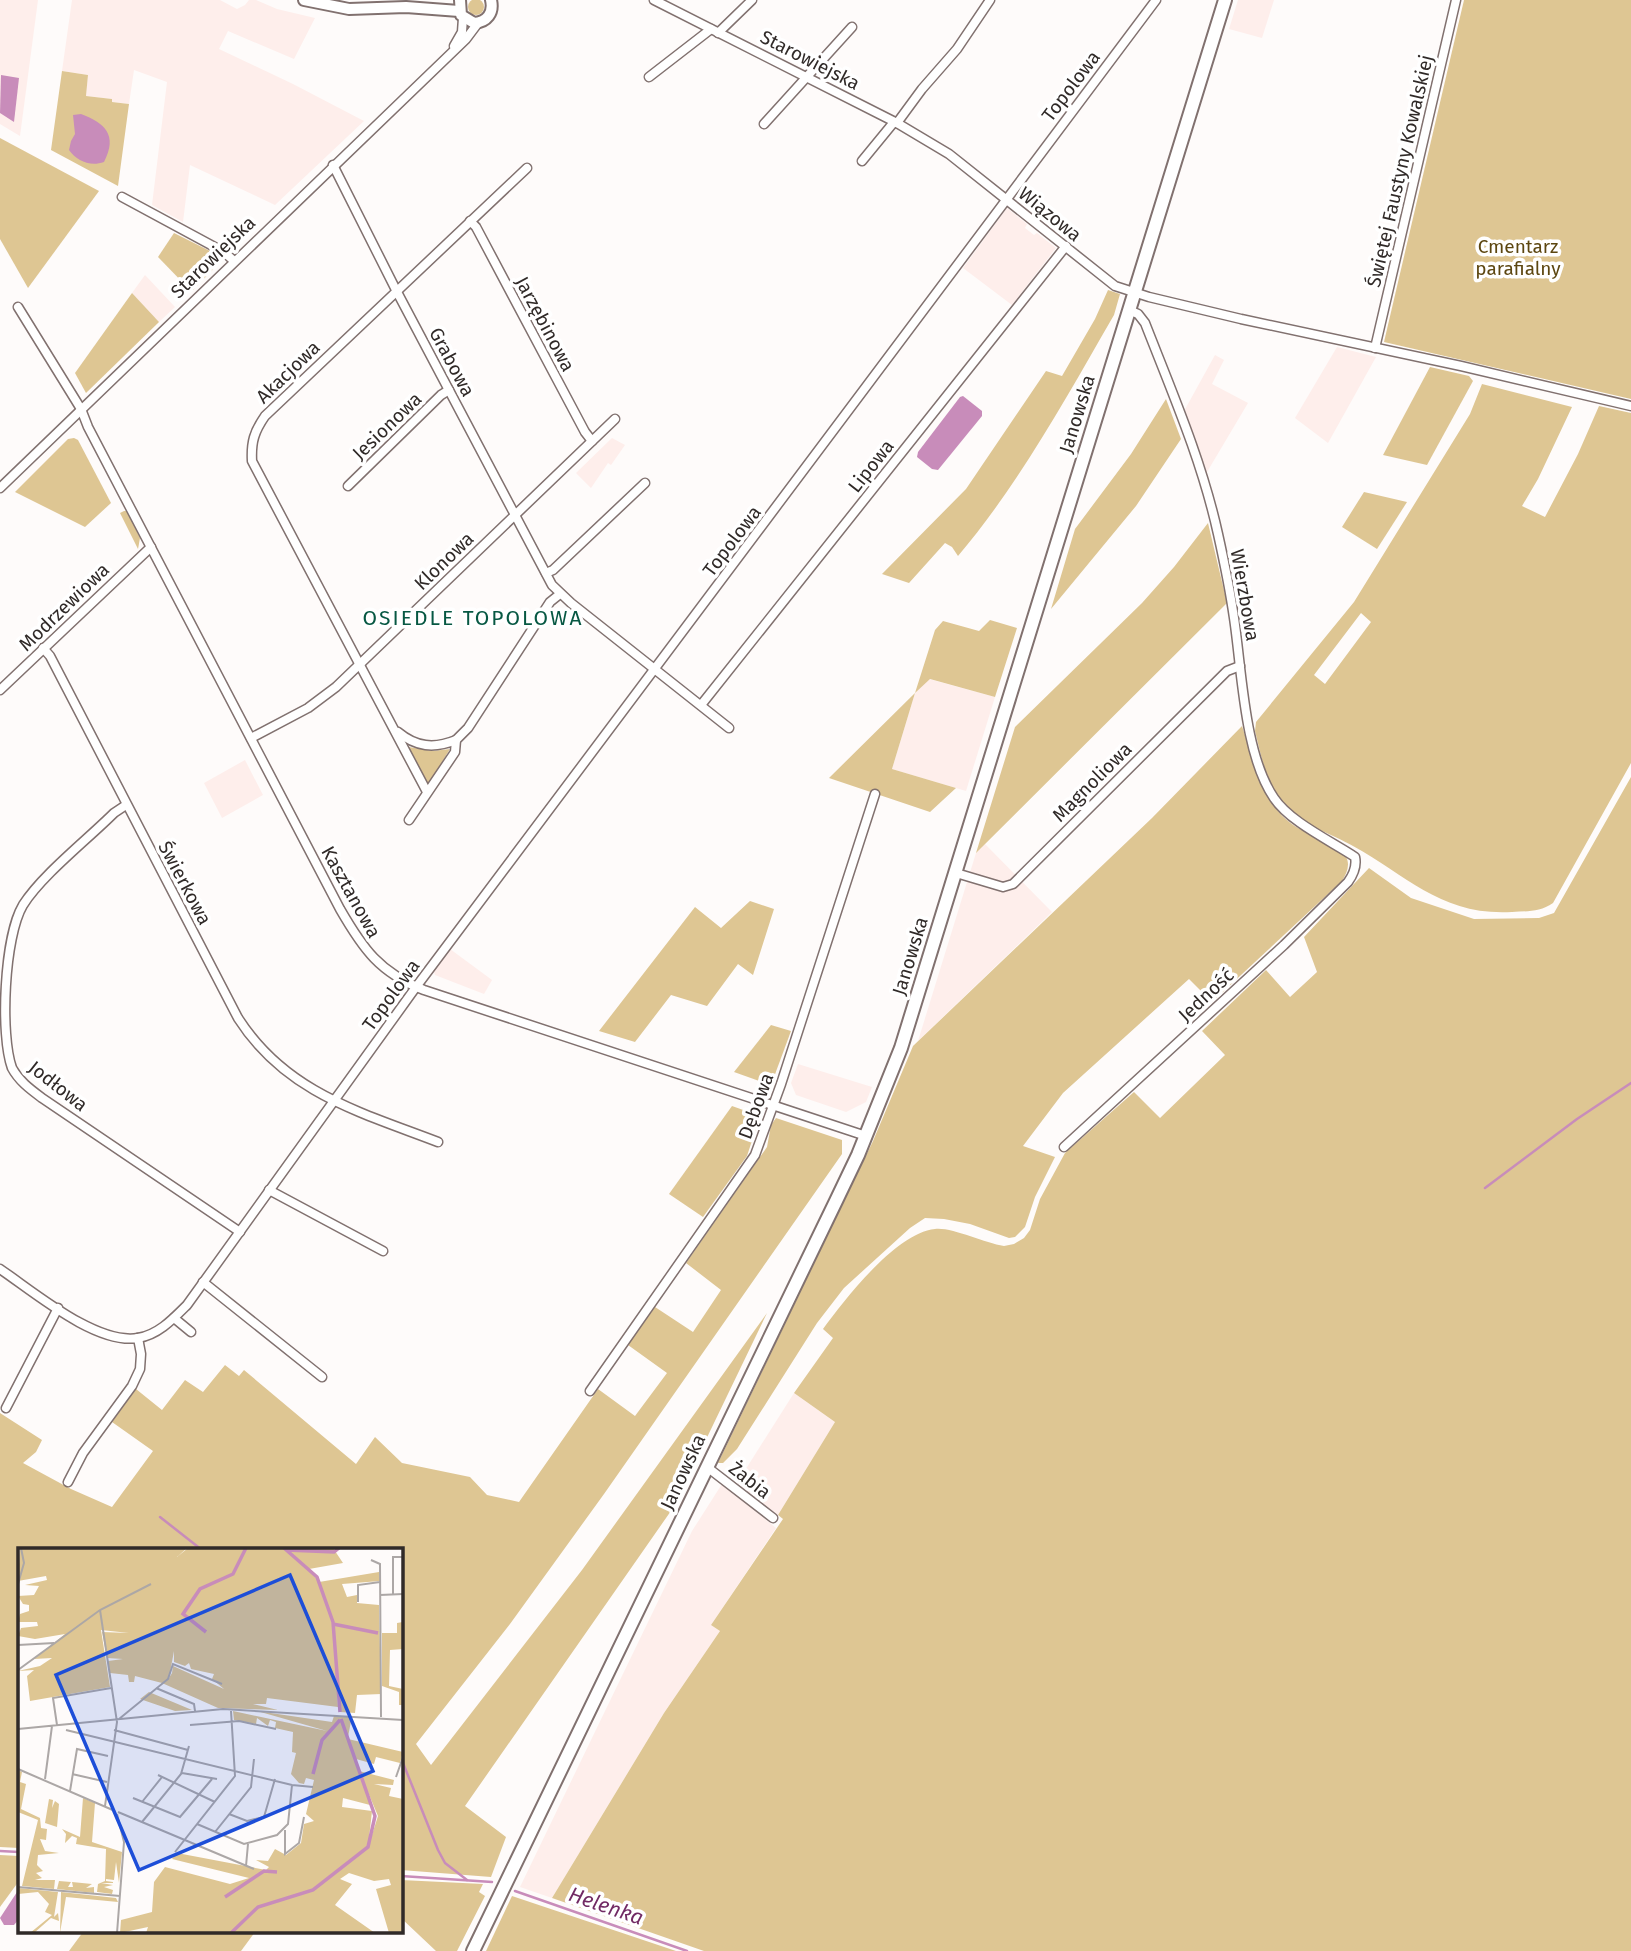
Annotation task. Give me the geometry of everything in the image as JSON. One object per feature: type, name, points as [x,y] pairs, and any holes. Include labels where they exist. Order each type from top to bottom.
[{"type":"main road","name":"Janowska","points":[[473,1951],[866,1136],[901,1048],[1225,0]]},
{"type":"street","points":[[304,0],[349,9],[406,7],[461,10],[470,22],[478,23],[488,17],[494,2]]},
{"type":"street","points":[[406,7],[438,0]]},
{"type":"street","name":"Starowiejska","points":[[653,0],[896,123],[949,154]]},
{"type":"street","points":[[649,77],[715,31],[752,0]]},
{"type":"street","points":[[862,161],[957,49],[990,0]]},
{"type":"street","name":"Topolowa","points":[[138,1338],[167,1325],[187,1305],[416,986],[1156,0]]},
{"type":"street","name":"Świętej Faustyny Kowalskiej","points":[[1375,348],[1456,0]]},
{"type":"street","name":"Starowiejska","points":[[451,52],[462,32],[461,10]]},
{"type":"street","name":"Starowiejska","points":[[0,488],[466,39],[478,23]]},
{"type":"street","points":[[764,124],[852,27]]},
{"type":"street","name":"Wiązowa","points":[[949,154],[1115,286],[1135,292]]},
{"type":"street","name":"Grabowa","points":[[333,165],[515,515],[560,594],[729,728]]},
{"type":"street","name":"Akacjowa","points":[[427,792],[252,461],[251,444],[265,416],[527,168]]},
{"type":"street","points":[[122,197],[224,251],[234,261]]},
{"type":"street","name":"Jarzębinowa","points":[[470,221],[592,441]]},
{"type":"street","name":"Lipowa","points":[[701,705],[1066,246]]},
{"type":"street","points":[[1135,292],[1241,319],[1631,406]]},
{"type":"street","name":"Kasztanowa","points":[[18,307],[81,409],[150,547],[366,951],[384,968],[416,986],[866,1136]]},
{"type":"street","name":"Wierzbowa","points":[[1129,310],[1138,314],[1145,323],[1199,467],[1218,533],[1234,615],[1249,726],[1264,779],[1279,806],[1293,818],[1355,857]]},
{"type":"street","name":"Jesionowa","points":[[348,486],[449,390]]},
{"type":"street","name":"Klonowa","points":[[251,738],[308,708],[336,687],[615,419]]},
{"type":"street","points":[[546,573],[553,570],[645,483]]},
{"type":"street","name":"Modrzewiowa","points":[[0,690],[150,547]]},
{"type":"street","points":[[393,728],[409,741],[427,746],[442,746],[456,740],[468,727],[550,603],[560,594]]},
{"type":"street","name":"Świerkowa","points":[[43,648],[50,656],[249,1036],[294,1079],[334,1102]]},
{"type":"street","name":"Magnoliowa","points":[[956,873],[1003,887],[1013,884],[1227,671],[1240,666]]},
{"type":"street","points":[[409,820],[455,752],[456,740]]},
{"type":"street","name":"Dębowa","points":[[590,1391],[755,1155],[875,794]]},
{"type":"street","name":"Jodłowa","points":[[126,805],[114,813],[36,888],[23,906],[13,927],[8,948],[3,1044],[10,1066],[20,1080],[35,1092],[240,1232]]},
{"type":"street","name":"Jedność","points":[[1064,1147],[1339,891],[1352,876],[1355,857]]},
{"type":"street","points":[[334,1102],[438,1142]]},
{"type":"street","points":[[269,1190],[383,1251]]},
{"type":"street","points":[[0,1269],[87,1328],[108,1336],[138,1338],[140,1369],[132,1386],[83,1453],[68,1482]]},
{"type":"street","points":[[203,1282],[322,1377]]},
{"type":"street","points":[[6,1408],[58,1308]]},
{"type":"street","points":[[174,1318],[191,1332]]},
{"type":"street","name":"Żabia","points":[[707,1467],[773,1518]]},
{"type":"shaded area","points":[[0,0],[38,0],[20,136],[0,124]]},
{"type":"shaded area","points":[[72,0],[220,0],[237,9],[249,0],[256,0],[277,9],[315,18],[294,59],[228,31],[219,49],[364,121],[275,205],[190,165],[183,222],[152,205],[167,82],[134,70],[129,104],[86,96],[88,75],[62,71]]},
{"type":"shaded area","points":[[1238,0],[1274,0],[1262,38],[1229,29]]},
{"type":"shaded area","points":[[1,75],[19,78],[14,122],[0,113]]},
{"type":"shaded area","points":[[81,114],[107,131],[110,144],[104,162],[84,162],[69,150],[75,134],[73,115]]},
{"type":"shaded area","points":[[1007,208],[1027,224],[1025,228],[1034,235],[1037,233],[1056,248],[1012,305],[963,268]]},
{"type":"shaded area","points":[[145,275],[175,307],[159,322],[132,293]]},
{"type":"shaded area","points":[[1337,347],[1376,357],[1328,443],[1295,418]]},
{"type":"shaded area","points":[[1215,355],[1224,360],[1212,384],[1248,403],[1207,472],[1204,471],[1183,413]]},
{"type":"shaded area","points":[[963,396],[982,411],[982,416],[938,470],[932,469],[917,457],[918,452]]},
{"type":"shaded area","points":[[612,438],[625,445],[611,465],[608,463],[591,488],[576,473]]},
{"type":"shaded area","points":[[929,679],[995,697],[966,791],[892,769],[915,693]]},
{"type":"shaded area","points":[[245,760],[263,795],[222,818],[204,783]]},
{"type":"shaded area","points":[[985,844],[1052,912],[918,1041],[976,853]]},
{"type":"shaded area","points":[[450,949],[492,980],[484,994],[435,975],[434,972]]},
{"type":"shaded area","points":[[798,1064],[872,1087],[866,1102],[846,1112],[796,1095],[791,1083]]},
{"type":"shaded area","points":[[794,1393],[835,1422],[778,1515],[737,1483]]},
{"type":"shaded area","points":[[722,1484],[776,1528],[711,1625],[720,1631],[664,1713],[552,1898],[520,1887],[692,1531]]},
{"type":"shaded area","points":[[18,1891],[18,1920],[14,1925],[4,1925],[0,1918]]},
{"type":"green space","points":[[476,-1],[484,7],[476,15],[468,7]]},
{"type":"green space","name":"Cmentarz parafialny","points":[[1464,0],[1631,0],[1631,399],[1384,342]]},
{"type":"green space","points":[[62,71],[88,75],[86,96],[129,104],[118,186],[51,150]]},
{"type":"green space","points":[[0,138],[99,191],[28,288],[0,239]]},
{"type":"green space","points":[[174,233],[224,258],[193,290],[158,257]]},
{"type":"green space","points":[[1108,290],[1120,294],[1114,315],[1041,440],[1001,500],[958,556],[952,547],[945,543],[909,583],[882,574],[966,489],[1046,371],[1062,376],[1095,319]]},
{"type":"green space","points":[[132,293],[159,322],[86,393],[75,373]]},
{"type":"green space","points":[[1430,367],[1469,376],[1473,381],[1427,465],[1383,455]]},
{"type":"green space","points":[[1482,384],[1572,407],[1538,479],[1522,506],[1545,517],[1578,454],[1599,406],[1631,413],[1631,763],[1553,903],[1534,911],[1487,912],[1446,901],[1353,846],[1302,820],[1288,809],[1275,792],[1266,773],[1255,731],[1256,722],[1354,602],[1470,414]],"holes":[[[1361,613],[1371,622],[1325,684],[1314,675]]]},
{"type":"green space","points":[[1166,399],[1181,439],[1136,506],[1051,609],[1075,529],[1131,454]]},
{"type":"green space","points":[[68,439],[78,440],[111,503],[85,527],[15,492]]},
{"type":"green space","points":[[1364,492],[1407,502],[1377,549],[1342,527]]},
{"type":"green space","points":[[127,511],[140,538],[138,549],[120,513]]},
{"type":"green space","points":[[1208,523],[1227,603],[976,853],[1015,727],[1142,603]]},
{"type":"green space","points":[[990,620],[1017,628],[995,697],[930,679],[915,693],[935,630],[943,621],[979,631]]},
{"type":"green space","points":[[915,693],[892,769],[956,788],[930,812],[829,778]]},
{"type":"green space","points":[[1242,726],[1261,783],[1276,809],[1298,828],[1345,855],[1348,868],[1342,881],[1212,1002],[1189,979],[1063,1093],[1023,1146],[1055,1157],[1035,1197],[1025,1227],[1015,1237],[1009,1238],[970,1224],[925,1218],[910,1228],[844,1288],[817,1323],[737,1449],[723,1463],[718,1463],[873,1141],[913,1046],[1152,818]]},
{"type":"green space","points":[[408,748],[433,751],[450,749],[428,785]]},
{"type":"green space","points":[[1631,777],[1631,1951],[704,1951],[552,1898],[664,1713],[720,1631],[711,1625],[783,1519],[778,1515],[835,1422],[794,1393],[833,1338],[823,1329],[873,1269],[904,1242],[920,1233],[935,1229],[950,1230],[1004,1246],[1024,1238],[1030,1230],[1040,1199],[1065,1153],[1134,1092],[1160,1118],[1225,1055],[1202,1031],[1266,970],[1290,997],[1317,972],[1304,937],[1369,868],[1411,898],[1474,919],[1539,918],[1554,913]]},
{"type":"green space","points":[[750,901],[774,909],[753,975],[738,964],[707,1006],[671,995],[635,1042],[599,1031],[695,907],[721,928]]},
{"type":"green space","points":[[771,1025],[791,1031],[774,1077],[762,1082],[734,1072]]},
{"type":"green space","points":[[732,1106],[760,1116],[747,1156],[703,1217],[669,1194]]},
{"type":"green space","points":[[776,1118],[842,1140],[842,1154],[604,1494],[510,1624],[416,1744],[431,1765],[582,1570],[767,1313],[673,1508],[465,1806],[506,1837],[491,1877],[402,1870],[402,1548],[18,1548],[18,1848],[0,1847],[0,1413],[42,1440],[36,1452],[23,1463],[112,1507],[153,1451],[112,1422],[136,1389],[162,1410],[185,1380],[203,1392],[225,1365],[239,1376],[244,1370],[356,1464],[375,1437],[402,1463],[470,1477],[487,1495],[519,1502],[598,1389],[635,1416],[667,1373],[628,1345],[655,1307],[693,1332],[721,1290],[686,1263],[767,1147],[771,1125]]},
{"type":"green space","points":[[0,1855],[18,1856],[18,1882],[0,1907]]},
{"type":"green space","points":[[402,1880],[483,1884],[479,1892],[485,1896],[457,1951],[436,1951],[402,1919]]},
{"type":"green space","points":[[512,1896],[676,1951],[486,1951]]},
{"type":"green space","points":[[82,1934],[254,1934],[241,1951],[69,1951]]},
{"type":"waterway","points":[[1485,1188],[1577,1119],[1631,1083]]},
{"type":"waterway","points":[[160,1517],[199,1548]]},
{"type":"waterway","points":[[402,1760],[445,1863],[467,1880]]},
{"type":"waterway","name":"Helenka","points":[[0,1851],[18,1852]]},
{"type":"waterway","name":"Helenka","points":[[402,1876],[492,1882]]},
{"type":"waterway","name":"Helenka","points":[[515,1891],[687,1951]]},
{"type":"district","name":"OSIEDLE TOPOLOWA","points":[[473,618]]}]
